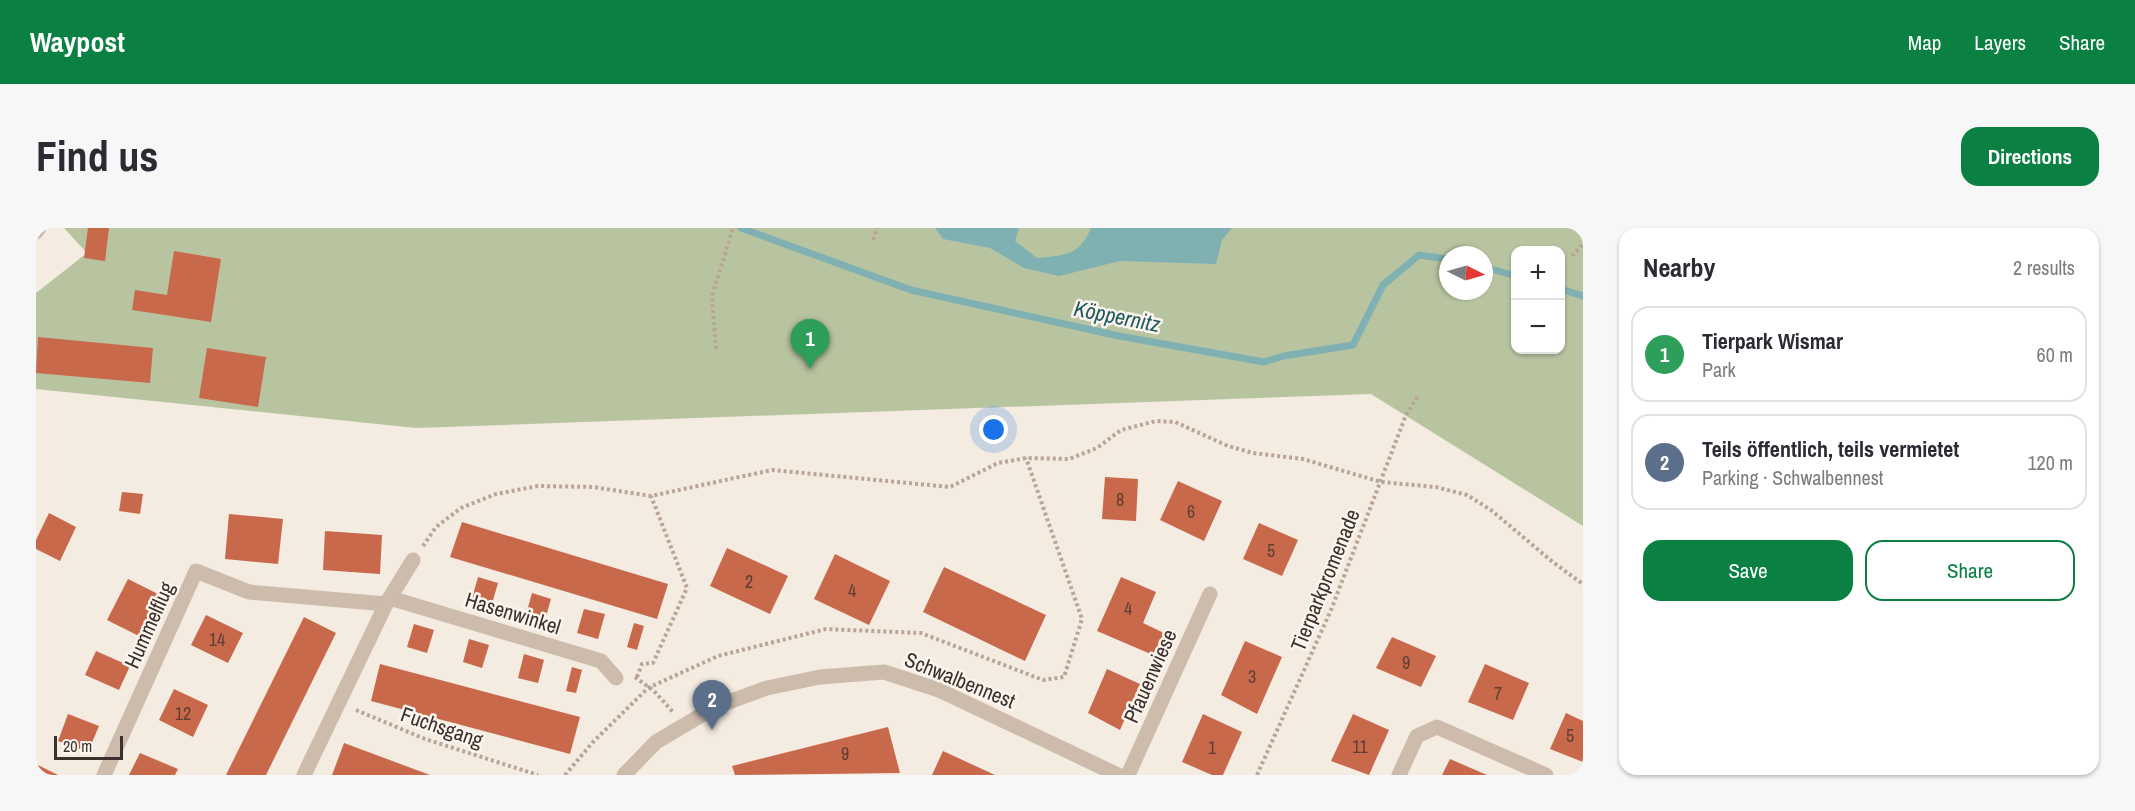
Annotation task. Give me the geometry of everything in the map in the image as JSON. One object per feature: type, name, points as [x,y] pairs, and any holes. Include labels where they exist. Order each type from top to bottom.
[{"type":"street","points":[[36,232],[39,228]]},
{"type":"street","points":[[304,775],[388,601],[413,560]]},
{"type":"street","name":"Hummelflug","points":[[104,775],[196,571],[249,592],[388,601]]},
{"type":"street","name":"Pfauenwiese","points":[[1128,775],[1210,594]]},
{"type":"street","name":"Hasenwinkel","points":[[388,601],[601,661],[616,678]]},
{"type":"street","name":"Schwalbennest","points":[[624,775],[656,742],[682,724],[715,707],[767,688],[820,677],[884,672],[939,690],[1118,775]]},
{"type":"street","points":[[1399,775],[1417,736],[1437,727],[1546,775]]},
{"type":"path","points":[[716,349],[712,296],[733,228]]},
{"type":"path","points":[[873,240],[877,228]]},
{"type":"path","points":[[1572,255],[1583,244]]},
{"type":"path","name":"Tierparkpromenade","points":[[1257,775],[1331,610],[1406,416],[1418,396]]},
{"type":"path","points":[[413,560],[436,527],[460,508],[496,494],[538,486],[569,486],[651,496],[772,470],[950,487],[998,463],[1026,458],[1069,459],[1097,448],[1121,430],[1156,421],[1175,422],[1228,446],[1253,453],[1303,459],[1381,482],[1436,487],[1467,495],[1491,510],[1554,563],[1583,584]]},
{"type":"path","points":[[1026,458],[1082,620],[1064,677]]},
{"type":"path","points":[[637,677],[642,664],[653,663],[687,588],[651,496]]},
{"type":"path","points":[[616,678],[637,677],[670,707],[682,724]]},
{"type":"path","name":"Fuchsgang","points":[[339,703],[402,731],[538,775]]},
{"type":"green space","points":[[64,228],[1583,228],[1583,526],[1371,394],[416,428],[36,389],[36,293],[87,253]]},
{"type":"water","points":[[935,228],[1019,228],[1015,241],[1037,258],[1063,255],[1076,249],[1091,228],[1232,228],[1222,240],[1216,264],[1120,261],[1059,276],[1024,268],[990,248],[943,239]]},
{"type":"building","points":[[88,228],[109,228],[105,261],[84,258]]},
{"type":"building","points":[[174,251],[221,259],[211,322],[132,310],[135,290],[167,295]]},
{"type":"building","points":[[38,337],[153,348],[150,383],[36,373]]},
{"type":"building","points":[[207,348],[266,357],[258,407],[199,398]]},
{"type":"building","points":[[1105,477],[1138,479],[1136,521],[1102,519]]},
{"type":"building","points":[[1178,481],[1222,501],[1204,541],[1160,520]]},
{"type":"building","points":[[122,492],[143,494],[140,514],[119,511]]},
{"type":"building","points":[[49,513],[76,527],[60,561],[36,549],[36,540]]},
{"type":"building","points":[[229,514],[283,519],[278,564],[225,559]]},
{"type":"building","points":[[462,522],[668,584],[657,619],[450,557]]},
{"type":"building","points":[[1259,523],[1298,540],[1282,576],[1243,559]]},
{"type":"building","points":[[325,531],[382,535],[380,574],[323,570]]},
{"type":"building","points":[[727,548],[788,576],[770,614],[710,586]]},
{"type":"building","points":[[835,554],[890,581],[869,625],[814,599]]},
{"type":"building","points":[[944,567],[1046,615],[1025,661],[923,612]]},
{"type":"building","points":[[478,577],[498,583],[491,607],[471,602]]},
{"type":"building","points":[[1121,577],[1156,592],[1143,623],[1164,633],[1153,655],[1097,631]]},
{"type":"building","points":[[128,579],[162,596],[141,637],[107,620]]},
{"type":"building","points":[[532,593],[551,599],[544,623],[525,618]]},
{"type":"building","points":[[584,609],[605,614],[598,639],[577,633]]},
{"type":"building","points":[[206,615],[243,633],[228,663],[191,645]]},
{"type":"building","points":[[304,617],[336,633],[266,775],[226,775]]},
{"type":"building","points":[[634,623],[644,626],[637,650],[627,647]]},
{"type":"building","points":[[414,624],[434,630],[427,653],[407,647]]},
{"type":"building","points":[[1392,637],[1436,656],[1421,687],[1376,668]]},
{"type":"building","points":[[469,639],[489,645],[482,668],[463,662]]},
{"type":"building","points":[[1245,641],[1282,657],[1257,714],[1221,695]]},
{"type":"building","points":[[96,651],[130,666],[119,690],[85,675]]},
{"type":"building","points":[[524,654],[544,660],[538,683],[518,678]]},
{"type":"building","points":[[380,664],[580,717],[570,754],[371,701]]},
{"type":"building","points":[[1485,664],[1529,683],[1513,720],[1468,702]]},
{"type":"building","points":[[572,667],[582,670],[576,693],[566,691]]},
{"type":"building","points":[[1107,669],[1140,684],[1120,730],[1088,713]]},
{"type":"building","points":[[174,689],[208,705],[193,737],[159,720]]},
{"type":"building","points":[[1566,713],[1583,721],[1583,762],[1550,749]]},
{"type":"building","points":[[68,714],[99,726],[88,752],[58,741]]},
{"type":"building","points":[[1203,714],[1242,732],[1223,775],[1212,775],[1182,762]]},
{"type":"building","points":[[1353,714],[1389,730],[1369,775],[1331,761]]},
{"type":"building","points":[[888,727],[900,773],[735,775],[732,766]]},
{"type":"building","points":[[344,743],[430,775],[332,775]]},
{"type":"building","points":[[943,751],[995,775],[932,775]]},
{"type":"building","points":[[140,753],[178,769],[175,775],[129,775]]},
{"type":"building","points":[[1450,759],[1487,775],[1442,775]]},
{"type":"building","points":[[36,764],[58,775],[36,775]]},
{"type":"waterway","name":"Köppernitz","points":[[741,228],[911,290],[1119,336],[1264,362],[1284,356],[1353,345],[1383,285],[1419,255],[1439,258]]},
{"type":"waterway","name":"Köppernitz","points":[[1493,270],[1511,275]]},
{"type":"waterway","name":"Köppernitz","points":[[1565,291],[1583,296]]},
{"type":"place","name":"Tierpark Wismar","points":[[810,369]]},
{"type":"place","name":"Teils öffentlich, teils vermietet","points":[[712,730]]}]
